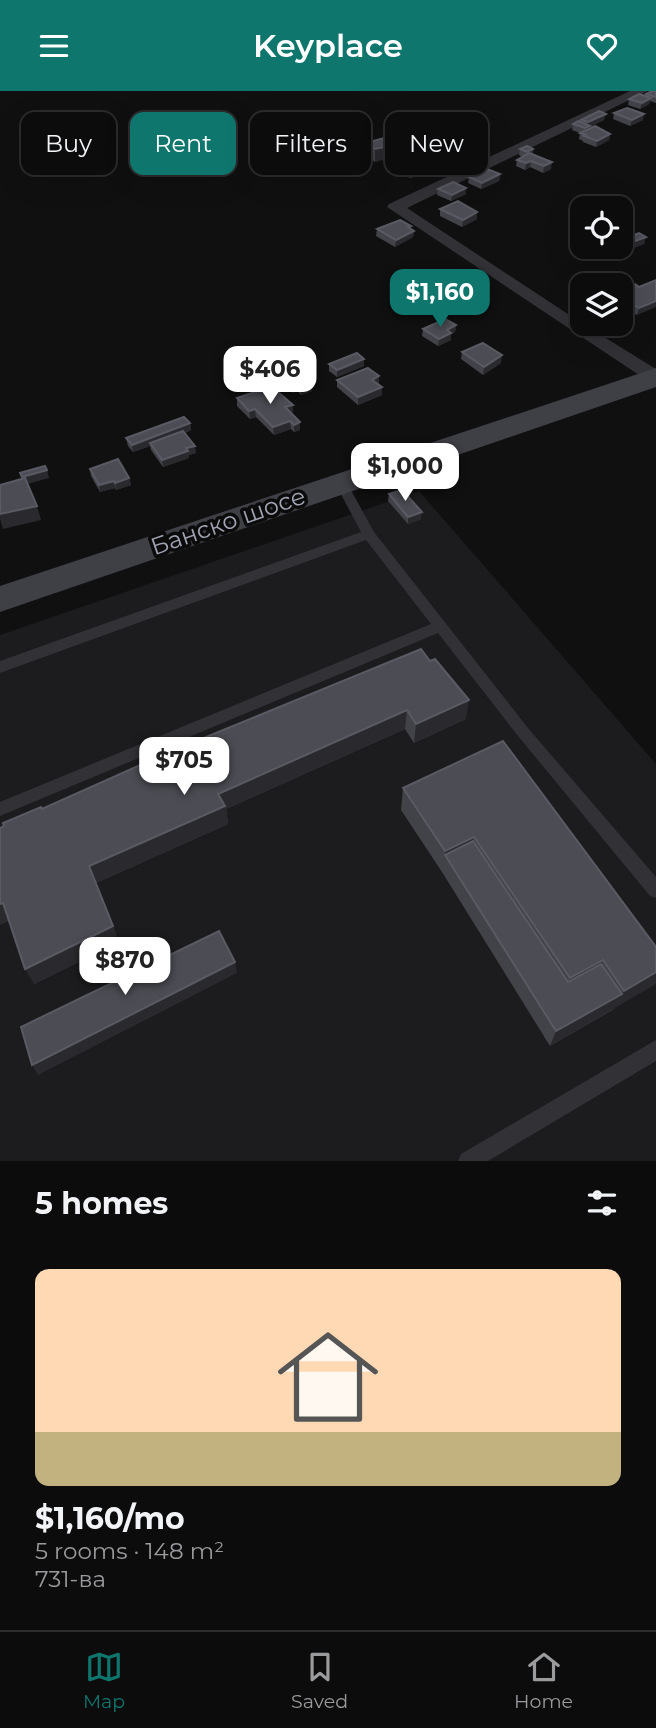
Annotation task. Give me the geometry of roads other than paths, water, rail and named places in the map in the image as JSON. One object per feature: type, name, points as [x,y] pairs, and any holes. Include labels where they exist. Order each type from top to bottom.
[{"type":"street","points":[[641,91],[395,207],[656,377]]},
{"type":"street","name":"Банско шосе","points":[[0,599],[656,377]]},
{"type":"lane","points":[[341,483],[369,534],[523,732],[656,890]]},
{"type":"lane","points":[[0,667],[369,534]]},
{"type":"lane","points":[[0,809],[441,626]]},
{"type":"lane","points":[[468,1161],[656,1050]]}]
